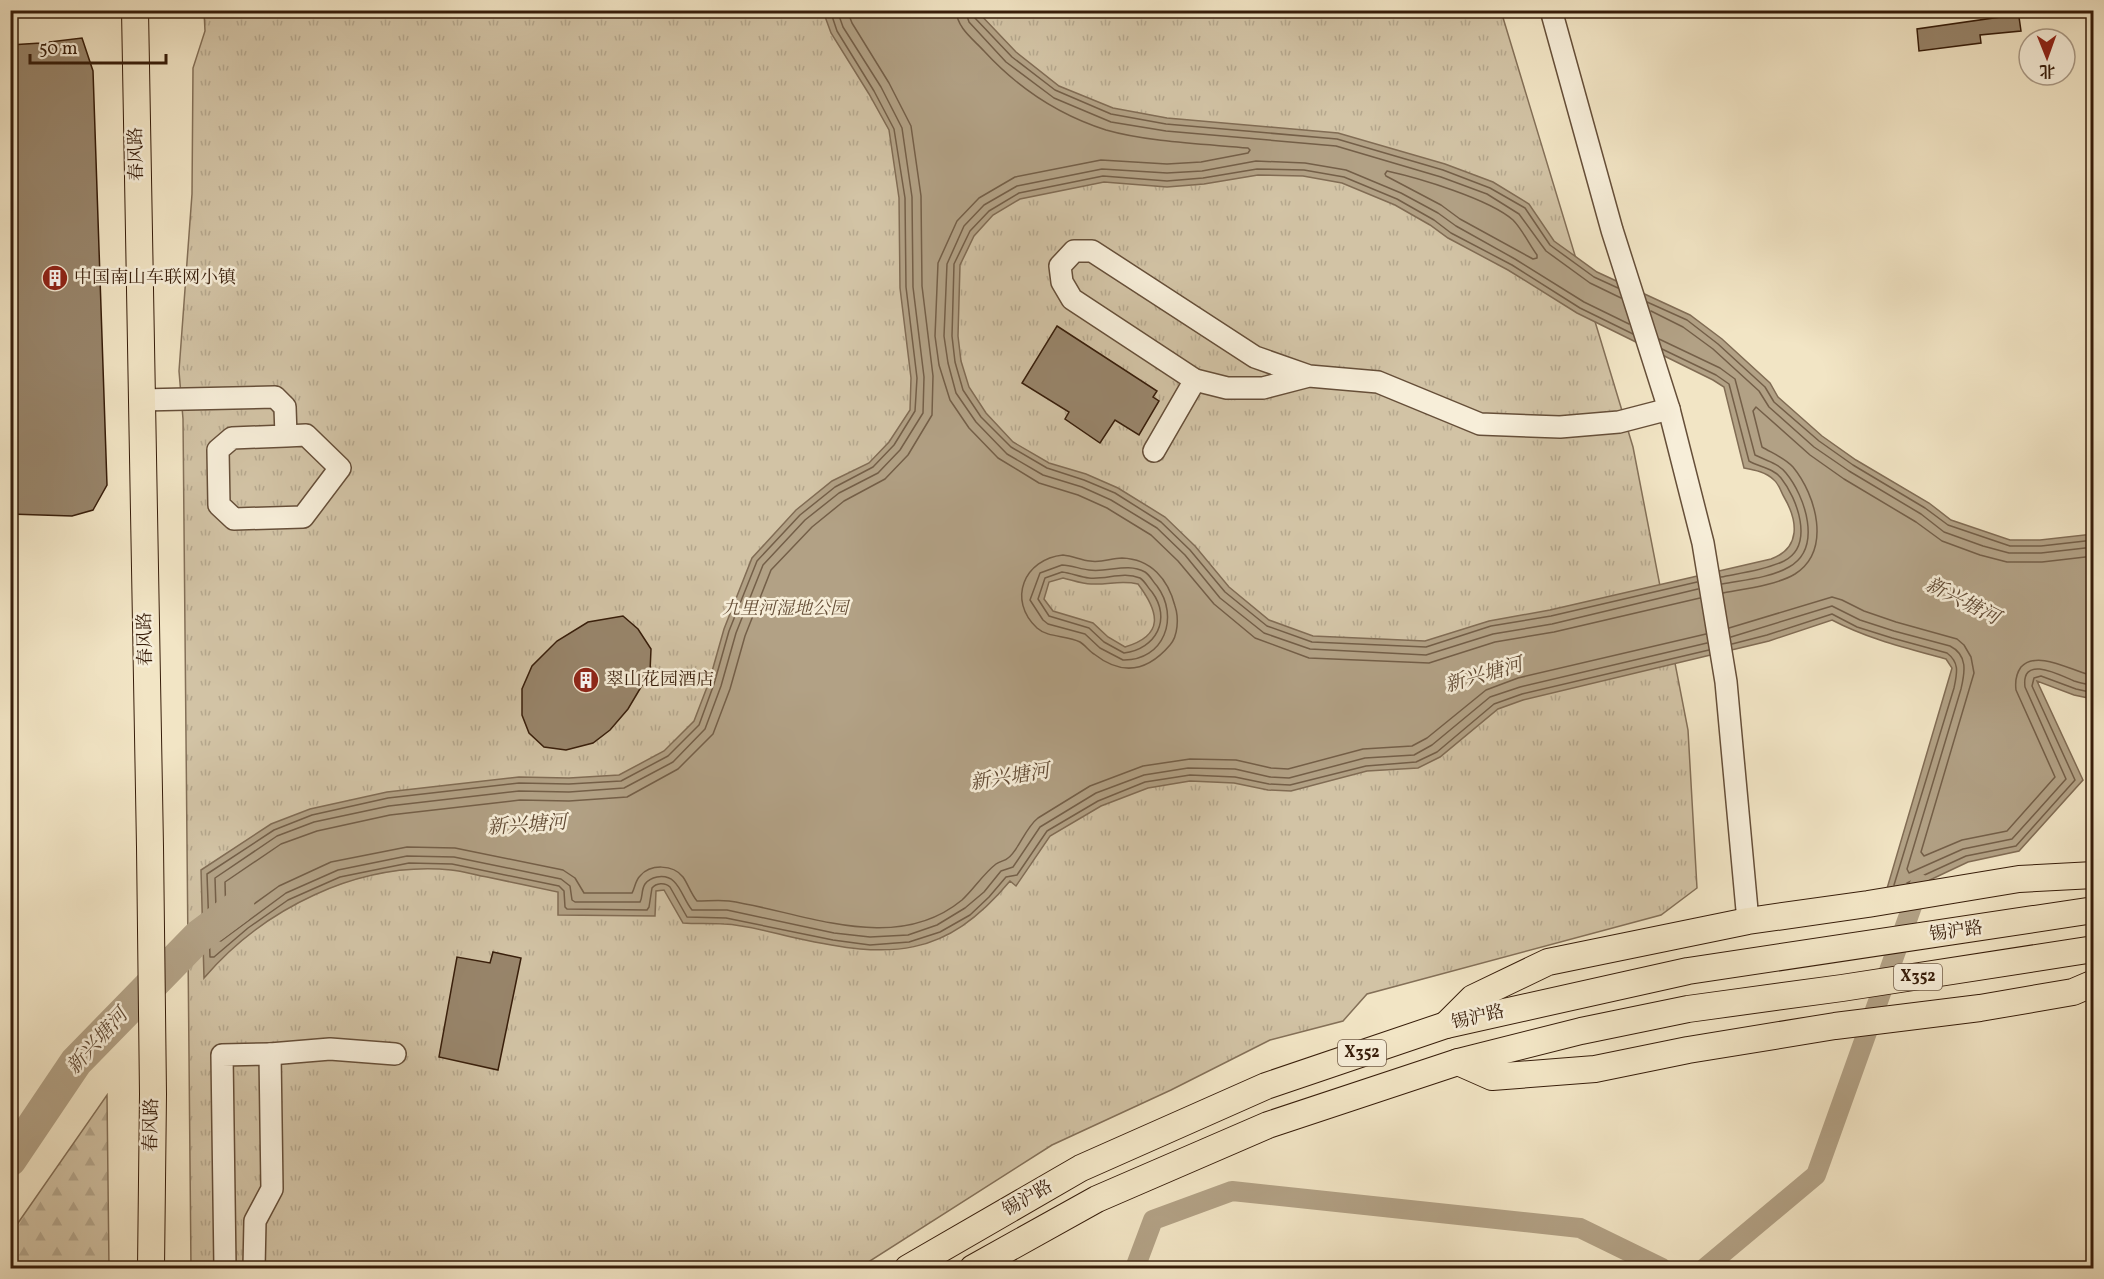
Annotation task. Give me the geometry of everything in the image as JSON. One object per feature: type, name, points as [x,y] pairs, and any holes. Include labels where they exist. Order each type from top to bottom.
[{"type":"main road","name":"春风路","points":[[135,10],[150,847],[153,1094],[151,1269]]},
{"type":"main road","points":[[1446,1025],[1473,998],[1548,962],[1748,921],[2019,879],[2094,875]]},
{"type":"main road","name":"锡沪路","points":[[908,1269],[1081,1168],[1266,1086],[1446,1025],[1688,971],[2094,910]]},
{"type":"main road","name":"锡沪路","points":[[973,1269],[1097,1199],[1257,1130],[1458,1062],[1581,1031],[1688,1009],[2094,949]]},
{"type":"main road","points":[[1458,1062],[1492,1077],[1596,1069],[1688,1050],[1835,1026],[1980,1008],[2073,992],[2094,983]]},
{"type":"street","points":[[1551,10],[1612,230],[1669,409],[1703,543],[1726,682],[1748,921]]},
{"type":"street","points":[[1309,376],[1263,388],[1227,388],[1195,380],[1072,299],[1062,282],[1060,266],[1074,251],[1092,251],[1256,357],[1309,376],[1378,382],[1480,424],[1560,427],[1618,422],[1669,409]]},
{"type":"street","points":[[1154,451],[1195,380]]},
{"type":"street","points":[[141,400],[275,398],[285,407],[286,436]]},
{"type":"street","points":[[306,435],[340,468],[303,517],[234,519],[219,505],[219,450],[232,438],[286,436],[306,435]]},
{"type":"street","points":[[225,1269],[222,1055],[330,1049],[395,1054]]},
{"type":"street","points":[[254,1269],[255,1221],[273,1189],[270,1054]]},
{"type":"green space","name":"九里河湿地公园","points":[[204,11],[1501,11],[1633,447],[1688,730],[1697,888],[1661,915],[1367,994],[1343,1021],[1270,1040],[1171,1090],[1052,1145],[859,1268],[191,1268],[183,419],[179,371],[192,194],[193,68],[205,31]]},
{"type":"green space","points":[[107,1095],[109,1268],[11,1268],[11,1233]]},
{"type":"water","points":[[823,11],[977,11],[1016,52],[1059,86],[1113,108],[1167,118],[1338,133],[1445,164],[1493,182],[1529,204],[1554,241],[1597,272],[1690,315],[1722,339],[1770,383],[1778,397],[1822,436],[1856,460],[1929,503],[1951,520],[2010,540],[2040,540],[2093,534],[2093,699],[2074,695],[2037,681],[2083,780],[2019,851],[1968,862],[1883,902],[1952,668],[1946,659],[1873,638],[1832,620],[1769,641],[1523,700],[1498,709],[1440,757],[1418,768],[1367,771],[1291,791],[1268,790],[1234,783],[1190,781],[1148,788],[1101,806],[1050,836],[1016,886],[1010,881],[986,907],[962,926],[939,939],[914,947],[888,950],[860,949],[830,945],[742,926],[683,923],[664,890],[656,891],[655,916],[558,915],[558,892],[456,871],[416,869],[381,873],[348,882],[315,895],[284,911],[254,931],[204,978],[201,870],[271,824],[310,809],[387,792],[519,777],[569,778],[619,775],[664,751],[694,721],[709,682],[724,629],[752,558],[796,510],[832,481],[869,463],[889,442],[910,410],[911,378],[900,288],[899,198],[889,130],[831,33]],"holes":[[[1258,175],[1303,176],[1342,183],[1395,205],[1577,313],[1724,387],[1744,468],[1771,477],[1789,506],[1794,533],[1788,548],[1771,559],[1550,610],[1489,621],[1425,641],[1313,636],[1269,620],[1229,587],[1195,546],[1165,517],[1118,488],[1086,474],[1049,463],[1013,442],[986,413],[969,387],[961,361],[958,336],[960,265],[974,236],[993,215],[1020,199],[1104,182],[1167,187],[1204,184]],[[1063,578],[1088,584],[1126,582],[1138,584],[1154,613],[1152,629],[1147,636],[1125,647],[1108,637],[1093,623],[1053,611],[1044,599],[1049,582]]]},
{"type":"building","points":[[1999,10],[2018,10],[2020,27],[2017,27],[2017,31],[1980,35],[1981,43],[1919,51],[1917,29],[2000,17]]},
{"type":"building","name":"中国南山车联网小镇","points":[[82,38],[93,71],[107,485],[93,510],[72,516],[10,514],[10,45]]},
{"type":"building","points":[[1057,326],[1157,391],[1153,397],[1159,401],[1139,435],[1115,420],[1100,443],[1065,419],[1069,412],[1022,383]]},
{"type":"building","name":"翠山花园酒店","points":[[623,616],[638,629],[651,649],[650,672],[628,709],[610,730],[593,743],[566,750],[544,747],[529,733],[522,715],[522,689],[532,666],[557,641],[588,622]]},
{"type":"building","points":[[493,952],[521,958],[498,1070],[439,1057],[457,957],[490,963]]},
{"type":"waterway","points":[[1705,1268],[1816,1175],[1920,884]]},
{"type":"waterway","name":"新兴塘河","points":[[10,1160],[76,1062],[199,936],[238,907]]},
{"type":"waterway","points":[[1135,1268],[1153,1220],[1232,1191],[1580,1228],[1662,1268]]},
{"type":"place","name":"中国南山车联网小镇","points":[[55,278]]},
{"type":"place","name":"翠山花园酒店","points":[[586,680]]}]
